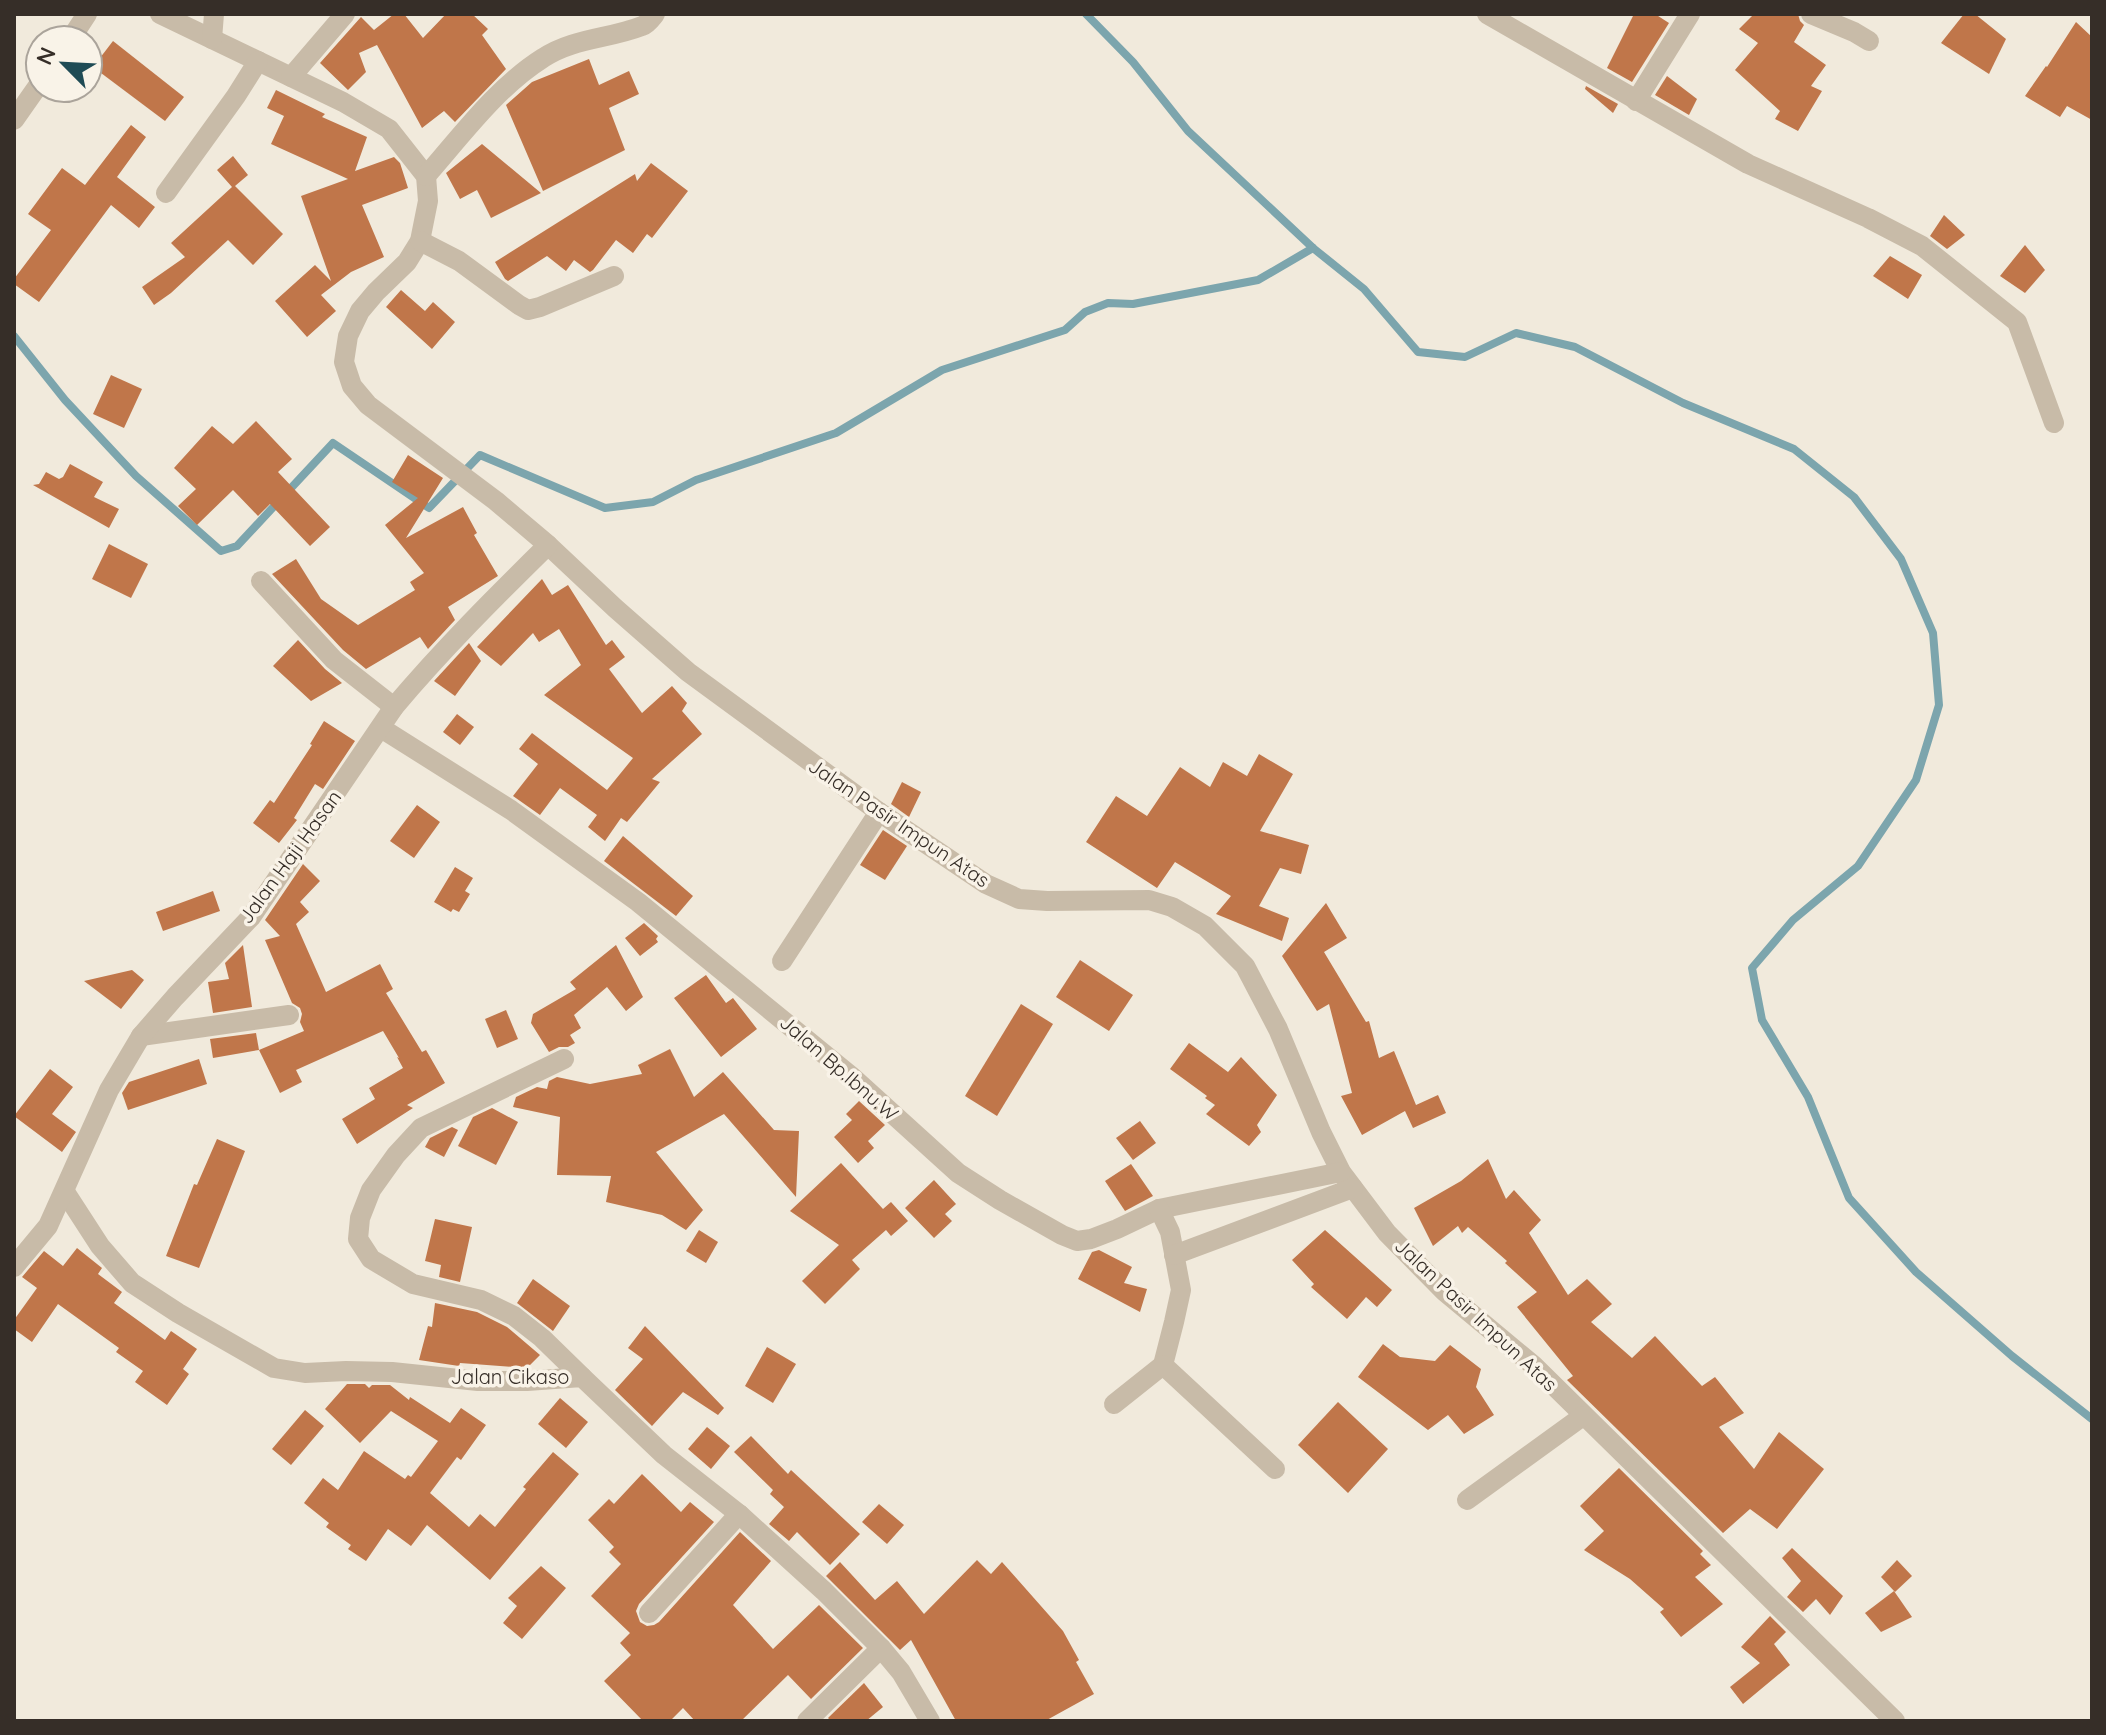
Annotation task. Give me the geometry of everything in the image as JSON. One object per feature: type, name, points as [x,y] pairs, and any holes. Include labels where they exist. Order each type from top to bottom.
[{"type":"street","points":[[160,14],[343,102],[389,129],[426,176],[486,108],[543,57],[570,45],[645,25],[655,14]]},
{"type":"street","points":[[212,39],[214,14]]},
{"type":"street","points":[[291,77],[345,14]]},
{"type":"street","points":[[1487,14],[1748,164],[1922,246],[2017,322],[2054,423]]},
{"type":"street","points":[[1636,101],[1690,14]]},
{"type":"street","points":[[1811,14],[1869,41]]},
{"type":"street","points":[[166,193],[258,61]]},
{"type":"street","name":"Jalan Pasir Impun Atas","points":[[426,176],[428,201],[420,241],[407,262],[360,311],[348,336],[344,362],[352,386],[368,405],[496,501],[688,672],[879,812],[986,884],[1019,899],[1149,900],[1172,907],[1205,926],[1245,966],[1278,1029],[1321,1132],[1347,1180],[1387,1233],[1444,1291],[1533,1365],[1895,1721]]},
{"type":"street","points":[[420,241],[459,261],[528,310],[614,276]]},
{"type":"street","name":"Jalan Haji Hasan","points":[[14,1267],[48,1226],[109,1090],[141,1036],[251,917],[394,707],[482,610],[548,545]]},
{"type":"street","points":[[261,581],[334,660],[394,707]]},
{"type":"street","name":"Jalan Bp.Ibnu.W","points":[[381,728],[511,810],[638,902],[851,1076],[958,1173],[1062,1235],[1077,1241],[1091,1239],[1159,1209],[1347,1180]]},
{"type":"street","points":[[782,961],[879,812]]},
{"type":"street","points":[[141,1036],[289,1015]]},
{"type":"street","points":[[564,1059],[421,1128],[396,1155],[371,1190],[360,1218],[358,1239],[371,1259],[413,1284],[481,1300],[514,1316],[582,1377]]},
{"type":"street","points":[[1174,1255],[1347,1180]]},
{"type":"street","name":"Jalan Cikaso","points":[[65,1192],[100,1246],[132,1283],[274,1368],[305,1373],[392,1372],[478,1381],[582,1377],[664,1455],[739,1514],[824,1591],[901,1672],[930,1721]]},
{"type":"street","points":[[1114,1404],[1163,1365],[1181,1290],[1170,1232],[1159,1209]]},
{"type":"street","points":[[1163,1365],[1275,1469]]},
{"type":"street","points":[[1467,1500],[1583,1416]]},
{"type":"street","points":[[649,1613],[739,1514]]},
{"type":"street","points":[[807,1721],[881,1648]]},
{"type":"building","points":[[394,14],[404,14],[423,38],[446,14],[472,14],[488,29],[482,35],[506,69],[455,122],[444,111],[422,128],[377,45],[359,53],[366,72],[348,90],[320,63],[361,17],[374,30]]},
{"type":"building","points":[[1634,14],[1655,14],[1669,23],[1632,82],[1607,68]]},
{"type":"building","points":[[1754,14],[1798,14],[1804,25],[1794,42],[1826,65],[1811,86],[1822,91],[1798,131],[1775,119],[1780,111],[1735,70],[1758,43],[1739,29]]},
{"type":"building","points":[[1964,14],[1975,14],[2006,39],[1989,74],[1941,43]]},
{"type":"building","points":[[2076,22],[2092,37],[2092,120],[2067,106],[2060,117],[2025,96]]},
{"type":"building","points":[[113,41],[184,97],[165,121],[104,75],[104,53]]},
{"type":"building","points":[[589,59],[599,85],[629,71],[639,94],[609,108],[625,150],[543,191],[506,105],[532,82]]},
{"type":"building","points":[[1667,76],[1697,99],[1689,115],[1655,95]]},
{"type":"building","points":[[1586,86],[1618,104],[1613,113],[1585,89]]},
{"type":"building","points":[[276,90],[325,114],[322,117],[367,137],[355,171],[394,157],[400,163],[408,188],[362,205],[384,257],[351,272],[321,295],[336,311],[307,337],[275,301],[315,265],[331,281],[301,196],[348,179],[271,144],[284,116],[267,108]]},
{"type":"building","points":[[131,125],[146,137],[117,177],[155,207],[139,228],[111,205],[39,302],[14,284],[14,279],[51,230],[28,214],[62,168],[85,185]]},
{"type":"building","points":[[482,144],[541,193],[491,218],[477,190],[460,199],[446,173]]},
{"type":"building","points":[[233,156],[248,175],[235,186],[283,234],[253,265],[228,240],[154,305],[142,287],[185,257],[171,243],[232,187],[217,170]]},
{"type":"building","points":[[651,163],[688,191],[652,238],[647,234],[633,253],[616,240],[590,272],[574,260],[566,271],[547,256],[508,281],[505,279],[495,262],[635,174],[637,181]]},
{"type":"building","points":[[1944,215],[1965,235],[1947,249],[1930,236]]},
{"type":"building","points":[[2025,245],[2045,270],[2025,293],[2000,276]]},
{"type":"building","points":[[1890,256],[1922,275],[1908,299],[1873,276]]},
{"type":"building","points":[[401,290],[425,311],[433,302],[455,322],[432,349],[386,307]]},
{"type":"building","points":[[111,375],[142,389],[124,428],[93,414]]},
{"type":"building","points":[[256,421],[292,459],[278,472],[330,527],[310,546],[270,504],[258,516],[233,490],[197,525],[178,506],[196,489],[174,468],[212,426],[233,444]]},
{"type":"building","points":[[408,455],[443,478],[406,538],[463,507],[477,533],[474,535],[498,576],[448,607],[455,620],[428,649],[420,637],[366,669],[343,650],[272,574],[296,559],[321,599],[358,625],[415,590],[410,582],[424,573],[385,525],[418,498],[392,482]]},
{"type":"building","points":[[70,464],[103,482],[94,497],[119,509],[109,528],[33,485],[39,484],[46,472],[59,479],[63,477]]},
{"type":"building","points":[[109,544],[148,564],[131,598],[92,579]]},
{"type":"building","points":[[542,579],[552,595],[568,585],[606,645],[612,640],[625,657],[609,669],[642,713],[672,686],[687,703],[682,711],[702,734],[652,779],[660,782],[627,822],[621,818],[605,841],[588,827],[597,815],[560,788],[540,815],[513,796],[538,764],[519,749],[532,733],[607,790],[633,758],[544,695],[581,665],[559,629],[539,642],[533,633],[501,666],[477,647]]},
{"type":"building","points":[[298,640],[342,683],[311,701],[273,666]]},
{"type":"building","points":[[469,643],[481,661],[455,696],[434,681]]},
{"type":"building","points":[[457,714],[474,727],[460,745],[443,732]]},
{"type":"building","points":[[324,721],[355,741],[323,789],[315,784],[294,818],[297,820],[279,843],[253,823],[270,800],[274,803]]},
{"type":"building","points":[[1259,754],[1293,774],[1260,831],[1309,845],[1301,874],[1280,868],[1259,906],[1289,918],[1282,941],[1216,914],[1231,896],[1175,862],[1157,888],[1086,842],[1116,796],[1147,816],[1180,767],[1210,787],[1223,762],[1247,776]]},
{"type":"building","points":[[902,782],[921,792],[909,817],[891,804]]},
{"type":"building","points":[[417,805],[440,822],[414,858],[390,841]]},
{"type":"building","points":[[883,830],[907,846],[885,880],[860,865]]},
{"type":"building","points":[[623,836],[693,896],[676,916],[604,861]]},
{"type":"building","points":[[303,864],[320,881],[300,902],[309,912],[296,924],[326,992],[380,964],[393,989],[386,993],[445,1083],[407,1105],[413,1108],[357,1144],[342,1119],[375,1099],[369,1088],[403,1068],[383,1031],[296,1070],[302,1082],[280,1093],[259,1050],[304,1031],[300,1008],[292,1003],[265,940],[280,936],[265,920]]},
{"type":"building","points":[[455,867],[473,878],[465,891],[470,894],[459,912],[453,909],[451,912],[434,902]]},
{"type":"building","points":[[213,891],[220,911],[163,931],[156,912]]},
{"type":"building","points":[[1326,903],[1347,938],[1324,952],[1366,1022],[1369,1021],[1379,1058],[1394,1051],[1416,1105],[1438,1095],[1446,1113],[1413,1128],[1405,1111],[1362,1135],[1341,1096],[1352,1093],[1329,1004],[1317,1011],[1282,956]]},
{"type":"building","points":[[644,923],[658,936],[658,942],[640,956],[625,938]]},
{"type":"building","points":[[243,945],[252,1007],[213,1013],[208,982],[229,979],[225,963]]},
{"type":"building","points":[[616,945],[643,997],[626,1011],[607,987],[574,1015],[581,1028],[570,1035],[575,1043],[549,1052],[531,1023],[533,1014],[576,989],[570,982]]},
{"type":"building","points":[[1080,960],[1133,995],[1109,1031],[1056,997]]},
{"type":"building","points":[[132,970],[144,980],[121,1009],[84,981]]},
{"type":"building","points":[[706,975],[726,1003],[733,998],[757,1029],[721,1057],[674,998]]},
{"type":"building","points":[[1021,1004],[1053,1024],[997,1116],[965,1096]]},
{"type":"building","points":[[506,1010],[518,1039],[497,1048],[485,1019]]},
{"type":"building","points":[[256,1033],[259,1050],[213,1058],[210,1039]]},
{"type":"building","points":[[1189,1043],[1228,1072],[1241,1057],[1277,1095],[1257,1125],[1261,1132],[1249,1146],[1206,1114],[1215,1105],[1170,1069]]},
{"type":"building","points":[[670,1049],[694,1097],[723,1072],[774,1130],[799,1131],[796,1197],[724,1114],[656,1152],[703,1210],[686,1230],[662,1215],[606,1202],[611,1176],[557,1175],[560,1117],[513,1107],[516,1097],[537,1087],[547,1089],[549,1081],[557,1077],[590,1084],[642,1074],[638,1065]]},
{"type":"building","points":[[199,1059],[207,1084],[128,1110],[122,1093],[129,1082]]},
{"type":"building","points":[[50,1069],[73,1087],[52,1114],[76,1132],[62,1152],[14,1116]]},
{"type":"building","points":[[859,1101],[885,1125],[868,1141],[874,1148],[858,1163],[834,1137],[852,1120],[846,1114]]},
{"type":"building","points":[[492,1108],[518,1122],[496,1165],[458,1146],[473,1117]]},
{"type":"building","points":[[1140,1121],[1156,1143],[1133,1160],[1116,1138]]},
{"type":"building","points":[[452,1127],[458,1130],[444,1157],[425,1147],[430,1138]]},
{"type":"building","points":[[217,1139],[245,1151],[199,1268],[166,1256],[194,1184],[197,1185]]},
{"type":"building","points":[[1488,1159],[1506,1199],[1514,1190],[1541,1220],[1529,1233],[1568,1295],[1587,1279],[1612,1304],[1591,1322],[1632,1358],[1655,1336],[1702,1386],[1715,1377],[1744,1413],[1719,1427],[1754,1469],[1779,1432],[1824,1469],[1777,1529],[1750,1509],[1723,1533],[1567,1380],[1573,1376],[1517,1307],[1537,1292],[1505,1263],[1507,1261],[1468,1227],[1462,1233],[1458,1226],[1433,1246],[1414,1208],[1461,1181]]},
{"type":"building","points":[[841,1163],[883,1209],[891,1202],[908,1221],[891,1236],[886,1230],[852,1260],[860,1269],[825,1304],[802,1281],[839,1245],[790,1211]]},
{"type":"building","points":[[1131,1164],[1153,1196],[1125,1211],[1105,1181]]},
{"type":"building","points":[[934,1180],[956,1204],[945,1214],[952,1221],[934,1238],[905,1208]]},
{"type":"building","points":[[435,1219],[472,1227],[460,1282],[439,1277],[441,1265],[425,1261]]},
{"type":"building","points":[[699,1230],[718,1242],[706,1263],[686,1251]]},
{"type":"building","points":[[1325,1230],[1392,1290],[1377,1307],[1366,1297],[1347,1319],[1311,1287],[1314,1284],[1292,1260]]},
{"type":"building","points":[[77,1248],[102,1268],[98,1274],[122,1292],[114,1303],[165,1340],[171,1331],[197,1349],[183,1369],[189,1374],[167,1405],[135,1382],[143,1371],[116,1352],[119,1348],[58,1304],[32,1342],[14,1329],[14,1320],[37,1288],[22,1277],[44,1251],[63,1266]]},
{"type":"building","points":[[1099,1250],[1132,1267],[1124,1283],[1147,1289],[1140,1312],[1078,1279],[1092,1252]]},
{"type":"building","points":[[533,1279],[570,1306],[553,1331],[517,1303]]},
{"type":"building","points":[[435,1303],[477,1312],[507,1327],[540,1355],[527,1368],[460,1363],[459,1366],[419,1360],[428,1326],[432,1327]]},
{"type":"building","points":[[645,1326],[724,1408],[718,1415],[683,1392],[652,1426],[615,1390],[643,1359],[628,1348]]},
{"type":"building","points":[[1383,1344],[1400,1357],[1435,1361],[1450,1345],[1481,1369],[1476,1387],[1494,1415],[1464,1434],[1448,1415],[1428,1430],[1358,1377]]},
{"type":"building","points":[[767,1347],[796,1364],[773,1403],[745,1386]]},
{"type":"building","points":[[347,1384],[365,1384],[369,1388],[372,1385],[390,1385],[409,1400],[410,1397],[450,1423],[461,1408],[486,1425],[461,1460],[457,1457],[430,1493],[469,1527],[480,1514],[495,1527],[553,1452],[579,1474],[490,1580],[427,1525],[411,1546],[388,1529],[366,1561],[348,1549],[351,1545],[326,1527],[329,1523],[304,1503],[323,1478],[338,1490],[364,1451],[405,1479],[408,1475],[411,1477],[438,1441],[391,1411],[360,1443],[325,1409]]},
{"type":"building","points":[[560,1398],[588,1422],[566,1448],[538,1424]]},
{"type":"building","points":[[1338,1402],[1388,1449],[1348,1493],[1298,1445]]},
{"type":"building","points":[[305,1410],[324,1426],[291,1465],[272,1449]]},
{"type":"building","points":[[707,1427],[730,1446],[711,1469],[688,1449]]},
{"type":"building","points":[[751,1436],[788,1474],[791,1470],[860,1534],[830,1565],[797,1532],[789,1541],[769,1524],[784,1507],[770,1494],[773,1490],[734,1452]]},
{"type":"building","points":[[1619,1468],[1703,1551],[1700,1554],[1711,1565],[1695,1577],[1723,1604],[1681,1637],[1660,1612],[1664,1609],[1630,1579],[1584,1550],[1604,1531],[1580,1506]]},
{"type":"building","points":[[642,1474],[681,1512],[690,1502],[714,1522],[639,1604],[636,1611],[640,1622],[647,1626],[659,1622],[740,1532],[771,1561],[733,1605],[773,1649],[819,1605],[863,1648],[811,1699],[788,1675],[741,1721],[695,1721],[683,1708],[670,1721],[643,1721],[604,1681],[631,1655],[620,1643],[630,1633],[591,1596],[621,1564],[609,1552],[614,1547],[588,1520],[609,1499],[614,1504]]},
{"type":"building","points":[[879,1504],[904,1525],[887,1544],[862,1522]]},
{"type":"building","points":[[1792,1548],[1843,1596],[1830,1615],[1816,1599],[1803,1612],[1787,1597],[1801,1581],[1782,1558]]},
{"type":"building","points":[[977,1560],[991,1574],[1002,1562],[1063,1631],[1094,1694],[1045,1721],[956,1721],[911,1640],[900,1650],[826,1576],[840,1562],[875,1600],[897,1581],[924,1614]]},
{"type":"building","points":[[1897,1560],[1912,1576],[1895,1592],[1881,1577]]},
{"type":"building","points":[[541,1566],[566,1588],[522,1639],[503,1623],[517,1606],[508,1598]]},
{"type":"building","points":[[1894,1591],[1912,1617],[1881,1632],[1865,1613]]},
{"type":"building","points":[[1770,1616],[1786,1632],[1774,1644],[1790,1665],[1743,1704],[1730,1687],[1760,1663],[1741,1647]]},
{"type":"building","points":[[864,1683],[883,1707],[866,1721],[831,1721],[828,1718]]},
{"type":"waterway","points":[[1086,14],[1133,62],[1188,131],[1313,248],[1364,289],[1418,352],[1465,357],[1516,333],[1575,347],[1683,403],[1794,449],[1854,497],[1901,559],[1933,633],[1939,705],[1916,780],[1858,866],[1793,920],[1752,968],[1762,1020],[1808,1097],[1849,1198],[1916,1272],[2012,1356],[2092,1419]]},
{"type":"waterway","points":[[14,336],[65,400],[136,476],[221,551],[237,546],[333,443],[429,508],[480,455],[605,508],[653,502],[696,480],[836,433],[942,370],[1065,330],[1085,312],[1108,303],[1133,304],[1258,280],[1313,248]]}]
